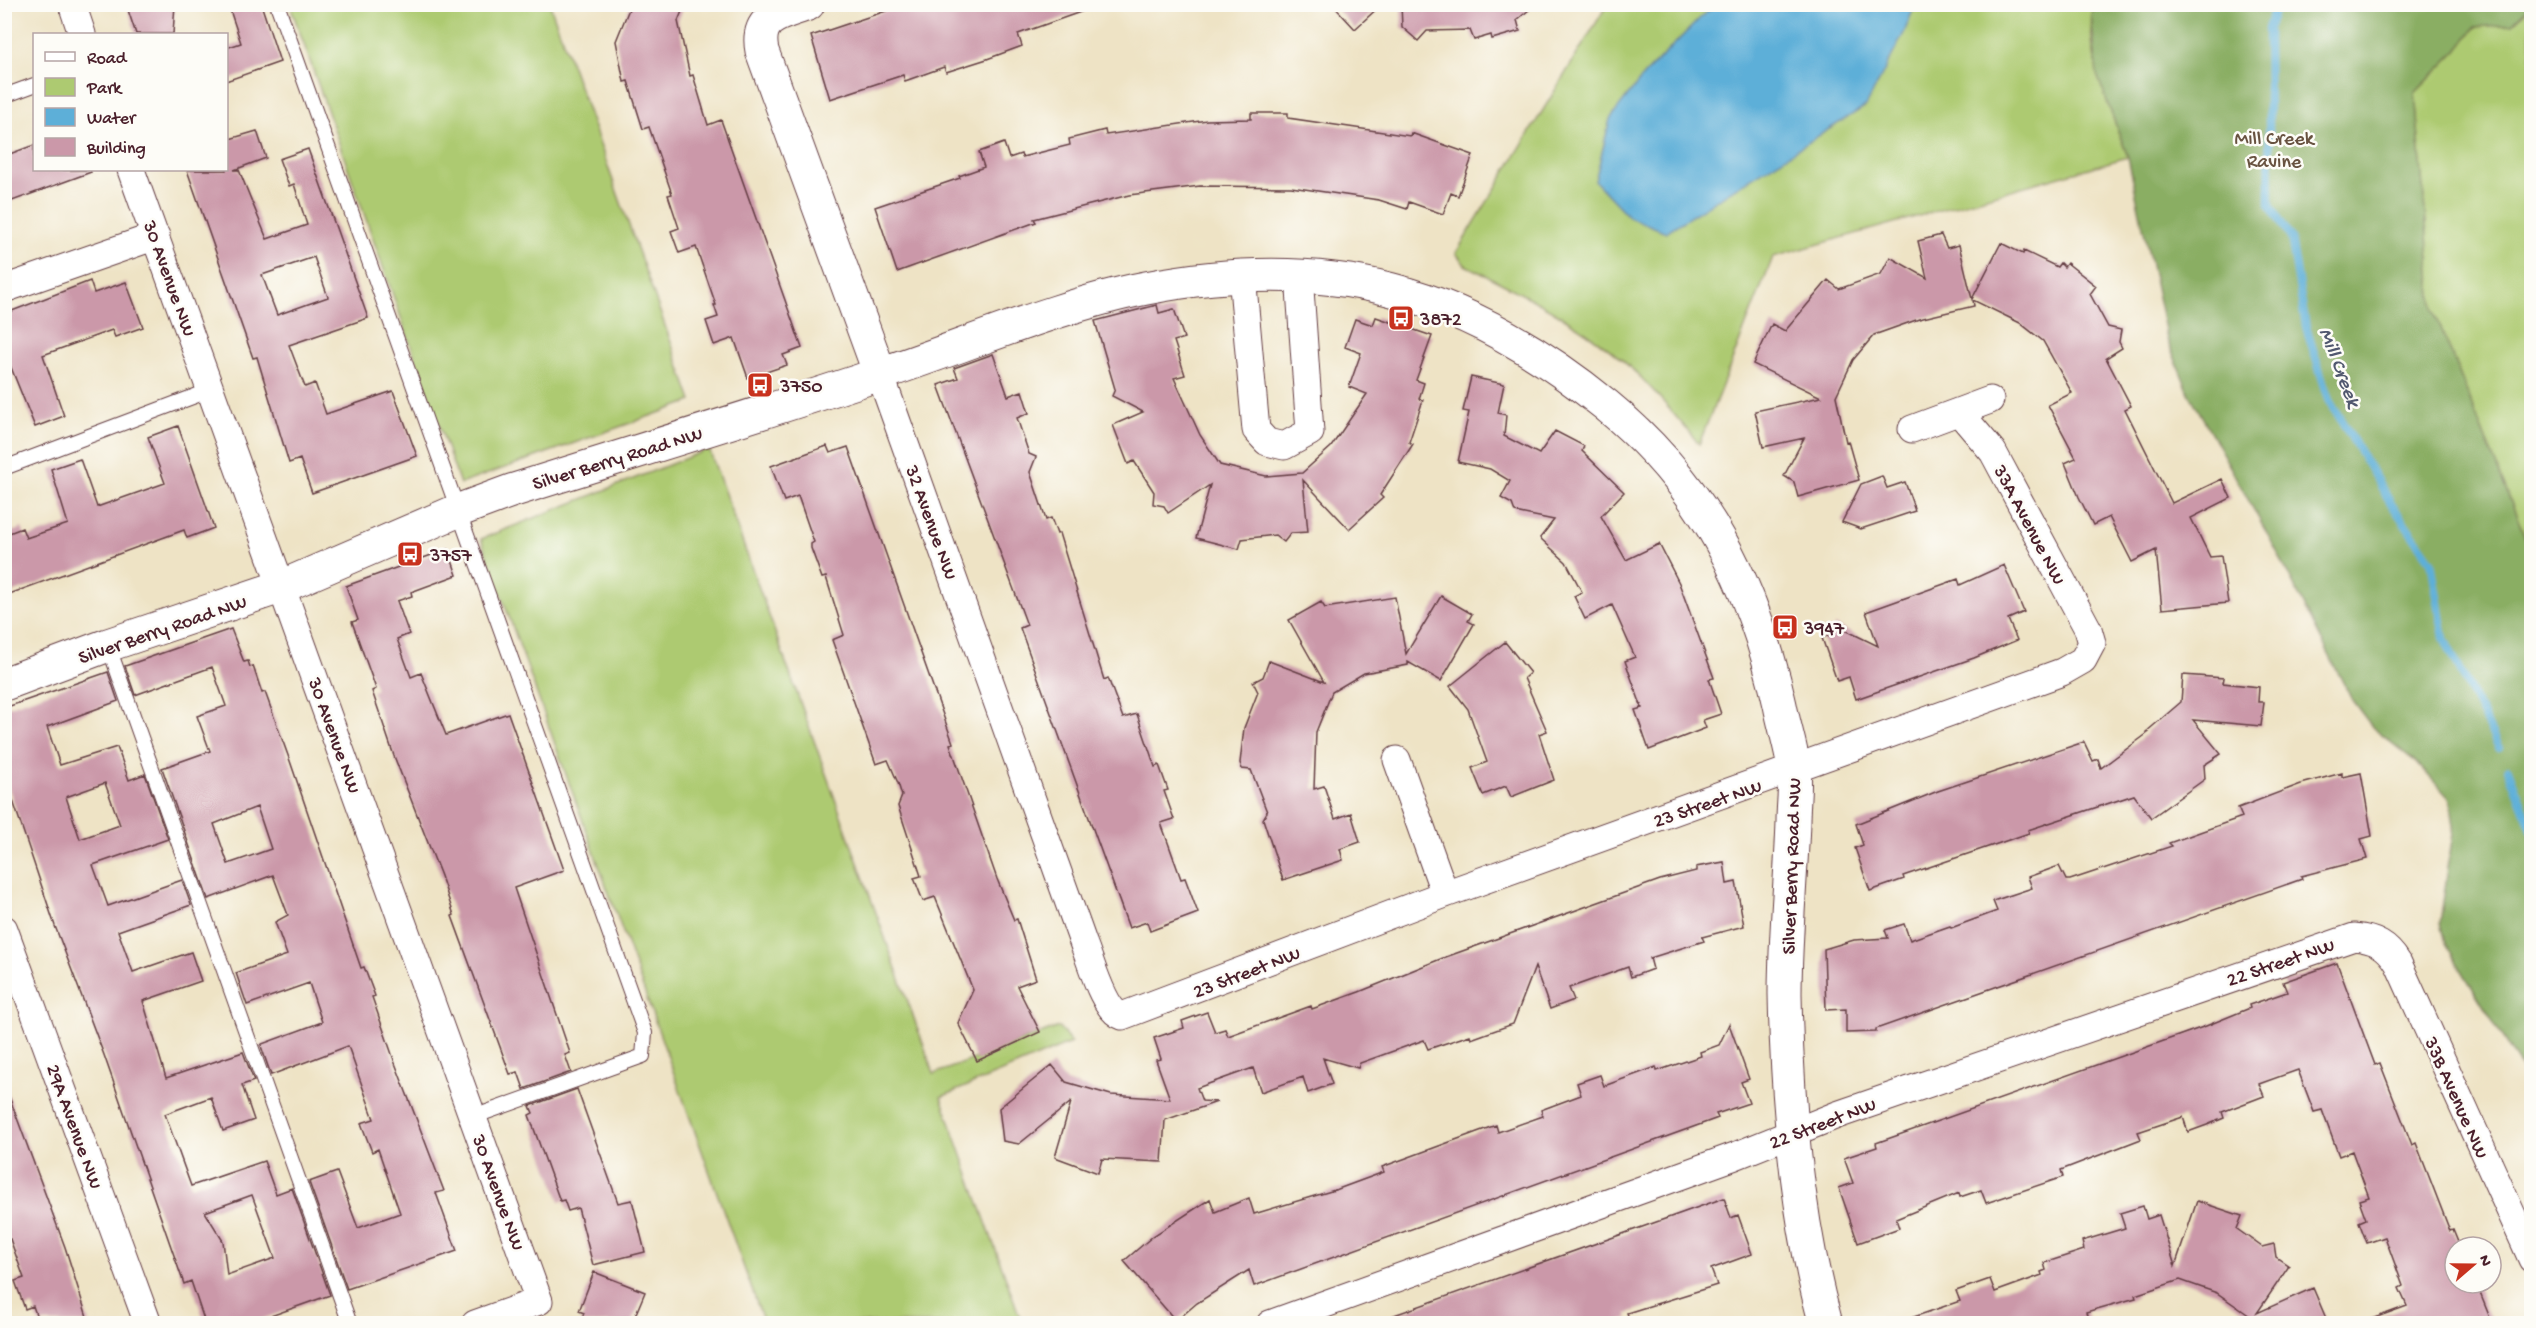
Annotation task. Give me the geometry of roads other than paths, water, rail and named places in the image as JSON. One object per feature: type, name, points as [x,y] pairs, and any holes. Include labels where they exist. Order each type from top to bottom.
[{"type":"street","points":[[72,4],[82,33]]},
{"type":"street","name":"32 Avenue NW","points":[[808,4],[770,19],[760,29],[762,51],[1084,945],[1113,1012]]},
{"type":"street","name":"30 Avenue NW","points":[[132,171],[539,1301],[475,1323]]},
{"type":"street","points":[[4,289],[156,236]]},
{"type":"street","points":[[1242,274],[1256,430],[1267,442],[1284,446],[1310,432],[1299,275]]},
{"type":"street","name":"Silver Berry Road NW","points":[[4,684],[108,645],[283,586],[457,511],[523,487],[880,374],[1069,309],[1142,288],[1242,274],[1299,275],[1358,281],[1400,290],[1439,302],[1505,333],[1581,385],[1642,435],[1697,500],[1740,577],[1758,623],[1773,676],[1794,771],[1785,992],[1794,1132],[1804,1222],[1826,1323]]},
{"type":"street","points":[[1912,429],[1990,400]]},
{"type":"street","name":"33A Avenue NW","points":[[1959,412],[1993,452],[2088,629],[2092,643]]},
{"type":"street","name":"23 Street NW","points":[[1113,1012],[1122,1016],[1137,1012],[1445,894],[1794,771],[2062,672],[2083,660],[2092,643]]},
{"type":"street","points":[[1397,760],[1445,894]]},
{"type":"street","name":"29A Avenue NW","points":[[4,929],[148,1323]]},
{"type":"street","name":"22 Street NW","points":[[1270,1323],[1735,1156],[1836,1115],[2340,939],[2354,937],[2376,941]]},
{"type":"street","name":"33B Avenue NW","points":[[2376,941],[2386,947],[2398,963],[2532,1259]]},
{"type":"lane","points":[[277,4],[645,1033],[643,1056],[473,1117]]},
{"type":"lane","points":[[4,96],[33,85]]},
{"type":"lane","points":[[4,468],[211,390]]},
{"type":"lane","points":[[108,645],[350,1323]]},
{"type":"water","points":[[1718,5],[1915,5],[1904,33],[1866,106],[1666,232],[1629,217],[1595,181],[1610,119],[1644,75],[1706,12]]},
{"type":"waterway","name":"Mill Creek","points":[[2277,4],[2268,28],[2270,205],[2291,238],[2306,327],[2329,400],[2392,505],[2431,561],[2444,638],[2499,748]]},
{"type":"waterway","name":"Mill Creek","points":[[2508,769],[2532,830]]},
{"type":"place","name":"3872","points":[[1401,318]]},
{"type":"place","name":"3750","points":[[760,385]]},
{"type":"place","name":"3757","points":[[410,554]]},
{"type":"place","name":"3947","points":[[1785,627]]},
{"type":"park label","name":"Mill Creek Ravine","points":[[2274,148]]}]
